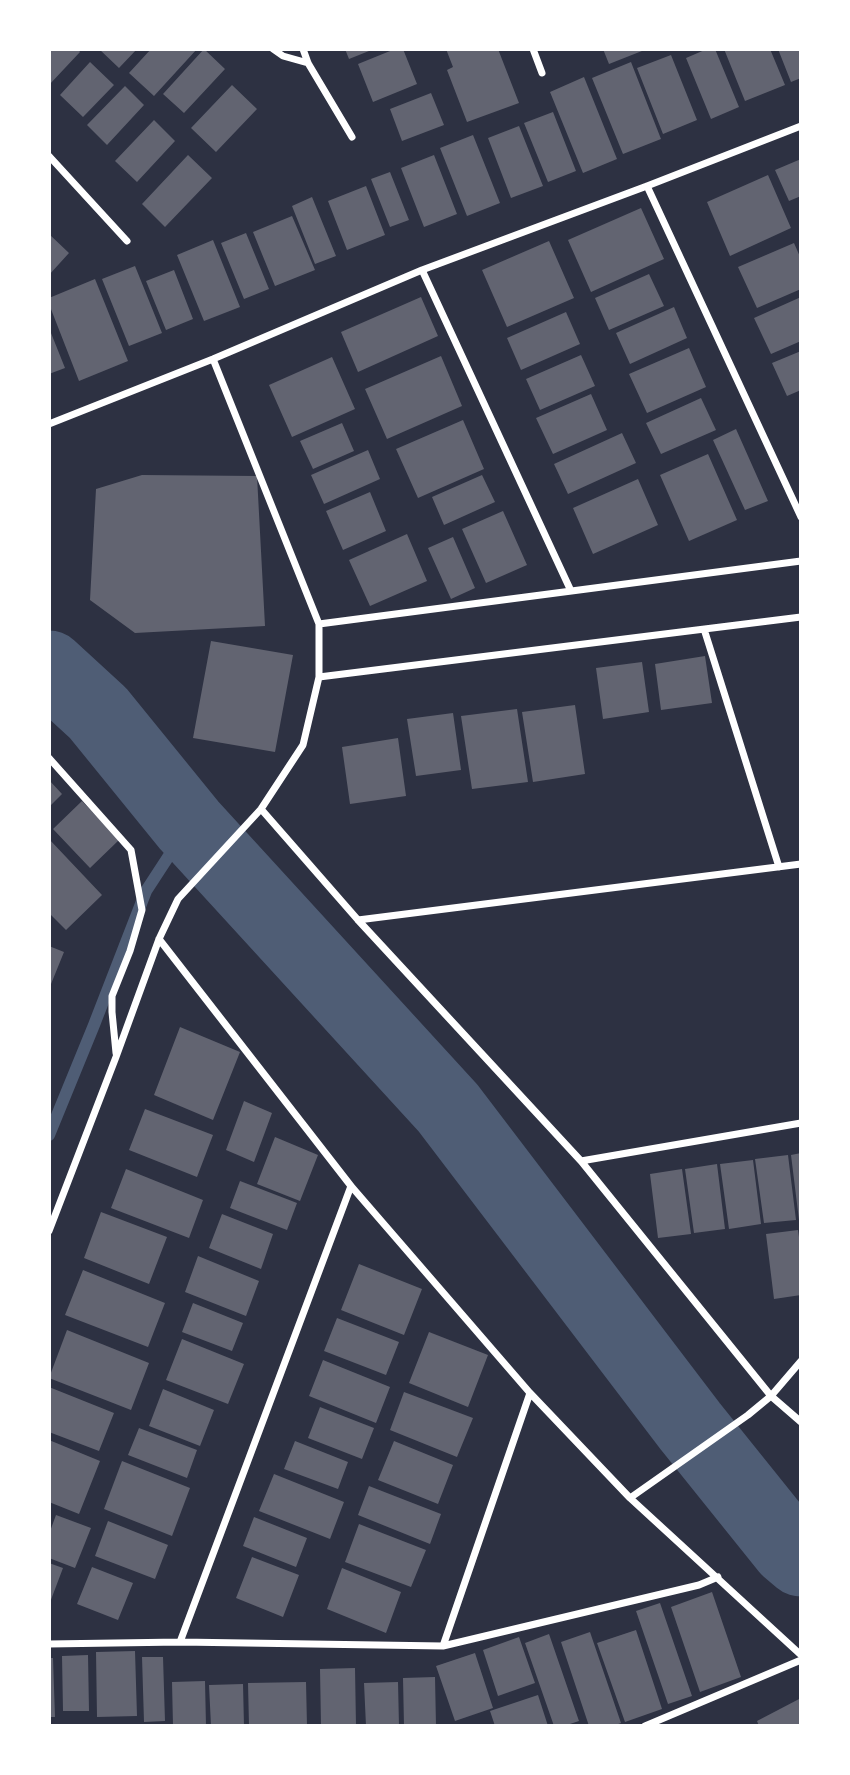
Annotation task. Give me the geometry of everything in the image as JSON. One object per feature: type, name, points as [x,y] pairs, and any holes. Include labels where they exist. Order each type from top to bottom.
[{"type":"street","points":[[273,49],[283,56],[308,64]]},
{"type":"street","points":[[303,49],[308,64],[352,137]]},
{"type":"street","points":[[533,49],[542,73]]},
{"type":"street","points":[[49,424],[213,359],[422,270],[801,126]]},
{"type":"street","points":[[49,156],[127,240]]},
{"type":"street","points":[[647,186],[801,517]]},
{"type":"street","points":[[422,270],[571,591]]},
{"type":"street","points":[[49,1231],[159,939],[178,899],[261,809],[303,745],[319,677],[319,624],[213,359]]},
{"type":"street","points":[[319,624],[801,561]]},
{"type":"street","points":[[319,677],[801,617]]},
{"type":"street","points":[[704,629],[779,867]]},
{"type":"street","points":[[49,758],[131,850],[142,910],[130,951],[112,996],[116,1057]]},
{"type":"street","points":[[261,809],[358,920],[581,1161],[771,1396],[801,1422]]},
{"type":"street","points":[[358,920],[801,864]]},
{"type":"street","points":[[159,939],[351,1186],[530,1392],[630,1498],[801,1655]]},
{"type":"street","points":[[581,1161],[801,1123]]},
{"type":"street","points":[[180,1642],[351,1186]]},
{"type":"street","points":[[630,1498],[748,1415],[771,1396],[801,1361]]},
{"type":"street","points":[[443,1646],[530,1392]]},
{"type":"street","points":[[49,1644],[180,1642],[443,1646],[699,1585],[718,1577]]},
{"type":"street","points":[[645,1726],[801,1660]]},
{"type":"building","points":[[49,49],[78,49],[80,52],[49,85]]},
{"type":"building","points":[[99,49],[137,49],[119,68]]},
{"type":"building","points":[[151,49],[197,49],[154,96],[129,73]]},
{"type":"building","points":[[204,49],[225,69],[184,113],[163,94]]},
{"type":"building","points":[[345,49],[374,49],[349,59]]},
{"type":"building","points":[[395,49],[403,49],[417,84],[373,102],[358,64]]},
{"type":"building","points":[[446,49],[498,49],[519,103],[467,122],[447,70],[453,67]]},
{"type":"building","points":[[603,49],[647,49],[609,64]]},
{"type":"building","points":[[707,49],[715,49],[739,107],[711,119],[686,58]]},
{"type":"building","points":[[724,49],[770,49],[785,85],[745,101]]},
{"type":"building","points":[[778,49],[801,49],[801,78],[791,82]]},
{"type":"building","points":[[671,55],[697,120],[663,134],[637,68]]},
{"type":"building","points":[[90,62],[114,85],[83,117],[60,95]]},
{"type":"building","points":[[631,62],[661,139],[623,154],[592,78]]},
{"type":"building","points":[[584,77],[617,159],[583,173],[550,92]]},
{"type":"building","points":[[232,85],[257,109],[216,152],[191,128]]},
{"type":"building","points":[[125,86],[144,105],[107,145],[87,125]]},
{"type":"building","points":[[431,93],[444,125],[402,141],[390,109]]},
{"type":"building","points":[[553,112],[576,171],[548,182],[524,123]]},
{"type":"building","points":[[154,120],[175,141],[137,182],[115,161]]},
{"type":"building","points":[[519,126],[543,186],[511,198],[488,138]]},
{"type":"building","points":[[473,135],[500,203],[467,216],[440,148]]},
{"type":"building","points":[[188,155],[212,178],[165,227],[142,204]]},
{"type":"building","points":[[434,155],[457,214],[424,227],[401,168]]},
{"type":"building","points":[[801,159],[801,196],[789,201],[775,170]]},
{"type":"building","points":[[390,172],[409,220],[390,227],[371,179]]},
{"type":"building","points":[[768,175],[791,228],[730,256],[707,202]]},
{"type":"building","points":[[366,186],[385,235],[347,250],[328,201]]},
{"type":"building","points":[[312,197],[336,256],[315,264],[292,206]]},
{"type":"building","points":[[641,208],[664,259],[591,292],[568,240]]},
{"type":"building","points":[[292,216],[315,270],[275,286],[253,232]]},
{"type":"building","points":[[246,233],[269,289],[244,299],[221,243]]},
{"type":"building","points":[[49,234],[69,253],[49,275]]},
{"type":"building","points":[[213,240],[240,307],[204,321],[177,255]]},
{"type":"building","points":[[549,241],[574,298],[507,327],[482,270]]},
{"type":"building","points":[[794,243],[801,259],[801,289],[757,308],[738,267]]},
{"type":"building","points":[[135,266],[162,333],[129,346],[102,279]]},
{"type":"building","points":[[174,270],[193,319],[166,330],[146,281]]},
{"type":"building","points":[[649,274],[664,306],[609,330],[595,298]]},
{"type":"building","points":[[95,279],[128,361],[79,381],[49,298]]},
{"type":"building","points":[[421,297],[438,336],[358,372],[341,332]]},
{"type":"building","points":[[801,297],[801,341],[771,354],[754,318]]},
{"type":"building","points":[[674,307],[687,338],[630,364],[616,333]]},
{"type":"building","points":[[566,312],[580,344],[521,370],[507,338]]},
{"type":"building","points":[[49,328],[65,368],[49,374]]},
{"type":"building","points":[[689,348],[706,387],[647,413],[629,374]]},
{"type":"building","points":[[801,351],[801,390],[787,396],[772,363]]},
{"type":"building","points":[[581,355],[595,386],[540,410],[526,379]]},
{"type":"building","points":[[441,356],[462,406],[387,439],[365,389]]},
{"type":"building","points":[[332,357],[355,409],[292,437],[269,385]]},
{"type":"building","points":[[591,394],[607,430],[553,454],[536,418]]},
{"type":"building","points":[[701,398],[716,430],[661,454],[646,423]]},
{"type":"building","points":[[463,420],[484,469],[418,498],[396,449]]},
{"type":"building","points":[[342,423],[354,451],[313,469],[300,441]]},
{"type":"building","points":[[736,429],[768,501],[745,510],[713,440]]},
{"type":"building","points":[[622,433],[636,463],[568,494],[554,464]]},
{"type":"building","points":[[368,450],[380,479],[324,504],[311,475]]},
{"type":"building","points":[[708,454],[737,520],[689,541],[660,475]]},
{"type":"building","points":[[142,475],[257,476],[265,626],[135,633],[90,600],[96,489]]},
{"type":"building","points":[[482,475],[495,502],[444,525],[432,497]]},
{"type":"building","points":[[638,479],[658,525],[593,554],[573,508]]},
{"type":"building","points":[[370,492],[386,531],[343,550],[326,511]]},
{"type":"building","points":[[503,511],[527,565],[486,583],[462,529]]},
{"type":"building","points":[[407,534],[427,581],[370,606],[349,560]]},
{"type":"building","points":[[453,537],[475,588],[451,599],[428,548]]},
{"type":"building","points":[[211,641],[293,655],[275,752],[193,738]]},
{"type":"building","points":[[705,656],[712,703],[661,710],[655,664]]},
{"type":"building","points":[[642,662],[649,712],[603,719],[596,668]]},
{"type":"building","points":[[575,705],[585,774],[533,782],[522,712]]},
{"type":"building","points":[[517,709],[528,782],[472,789],[461,716]]},
{"type":"building","points":[[453,713],[461,770],[416,776],[407,719]]},
{"type":"building","points":[[398,738],[406,796],[350,804],[342,747]]},
{"type":"building","points":[[49,780],[62,794],[49,807]]},
{"type":"building","points":[[82,801],[119,840],[90,868],[53,829]]},
{"type":"building","points":[[49,839],[102,895],[66,930],[49,913]]},
{"type":"building","points":[[49,946],[64,952],[49,989]]},
{"type":"building","points":[[180,1027],[240,1052],[213,1120],[154,1095]]},
{"type":"building","points":[[244,1101],[272,1113],[254,1162],[226,1150]]},
{"type":"building","points":[[145,1109],[213,1135],[197,1177],[129,1150]]},
{"type":"building","points":[[275,1137],[318,1155],[300,1201],[257,1184]]},
{"type":"building","points":[[801,1153],[801,1219],[799,1220],[791,1155]]},
{"type":"building","points":[[788,1155],[796,1220],[764,1223],[755,1159]]},
{"type":"building","points":[[753,1160],[761,1224],[729,1229],[720,1164]]},
{"type":"building","points":[[717,1164],[725,1229],[694,1233],[685,1169]]},
{"type":"building","points":[[126,1169],[203,1200],[189,1238],[111,1208]]},
{"type":"building","points":[[682,1169],[691,1234],[658,1238],[650,1174]]},
{"type":"building","points":[[240,1181],[297,1203],[287,1230],[230,1208]]},
{"type":"building","points":[[101,1212],[167,1237],[149,1284],[84,1258]]},
{"type":"building","points":[[222,1214],[273,1234],[261,1269],[209,1248]]},
{"type":"building","points":[[798,1230],[801,1295],[774,1299],[766,1234]]},
{"type":"building","points":[[198,1256],[259,1281],[246,1316],[185,1292]]},
{"type":"building","points":[[359,1264],[422,1289],[404,1335],[341,1310]]},
{"type":"building","points":[[83,1270],[165,1303],[148,1347],[65,1315]]},
{"type":"building","points":[[193,1303],[243,1323],[232,1351],[182,1332]]},
{"type":"building","points":[[337,1318],[399,1342],[386,1375],[324,1351]]},
{"type":"building","points":[[67,1330],[149,1363],[131,1410],[49,1378]]},
{"type":"building","points":[[429,1332],[488,1355],[468,1407],[409,1383]]},
{"type":"building","points":[[182,1339],[244,1364],[228,1404],[166,1380]]},
{"type":"building","points":[[323,1360],[390,1387],[376,1423],[309,1396]]},
{"type":"building","points":[[49,1387],[114,1413],[99,1451],[49,1432]]},
{"type":"building","points":[[163,1389],[214,1410],[200,1446],[149,1426]]},
{"type":"building","points":[[404,1392],[473,1418],[457,1457],[390,1430]]},
{"type":"building","points":[[320,1407],[374,1428],[362,1459],[308,1438]]},
{"type":"building","points":[[139,1428],[197,1450],[187,1478],[128,1455]]},
{"type":"building","points":[[49,1440],[100,1461],[79,1514],[49,1502]]},
{"type":"building","points":[[295,1441],[348,1462],[338,1489],[284,1469]]},
{"type":"building","points":[[394,1441],[453,1465],[438,1504],[378,1480]]},
{"type":"building","points":[[122,1461],[190,1488],[172,1536],[104,1509]]},
{"type":"building","points":[[274,1474],[344,1502],[330,1539],[259,1511]]},
{"type":"building","points":[[369,1486],[441,1514],[430,1544],[358,1515]]},
{"type":"building","points":[[56,1515],[91,1528],[75,1568],[49,1558],[49,1534]]},
{"type":"building","points":[[254,1517],[307,1538],[296,1567],[243,1546]]},
{"type":"building","points":[[108,1521],[168,1545],[155,1579],[95,1556]]},
{"type":"building","points":[[359,1524],[426,1550],[411,1587],[345,1562]]},
{"type":"building","points":[[252,1557],[299,1575],[283,1617],[236,1598]]},
{"type":"building","points":[[49,1563],[63,1568],[49,1605]]},
{"type":"building","points":[[92,1567],[133,1583],[118,1620],[77,1604]]},
{"type":"building","points":[[342,1568],[401,1592],[386,1633],[327,1609]]},
{"type":"building","points":[[712,1592],[741,1677],[700,1692],[671,1607]]},
{"type":"building","points":[[660,1603],[692,1696],[668,1704],[636,1611]]},
{"type":"building","points":[[636,1630],[662,1709],[625,1722],[597,1643]]},
{"type":"building","points":[[590,1632],[621,1723],[613,1726],[589,1726],[561,1642]]},
{"type":"building","points":[[549,1634],[579,1721],[564,1726],[554,1726],[525,1643]]},
{"type":"building","points":[[519,1637],[535,1683],[498,1696],[483,1650]]},
{"type":"building","points":[[135,1651],[137,1716],[97,1717],[96,1652]]},
{"type":"building","points":[[475,1653],[493,1708],[455,1721],[436,1666]]},
{"type":"building","points":[[88,1655],[89,1711],[63,1711],[62,1656]]},
{"type":"building","points":[[142,1657],[163,1657],[165,1721],[144,1722]]},
{"type":"building","points":[[49,1658],[53,1658],[55,1717],[49,1717]]},
{"type":"building","points":[[355,1668],[356,1726],[321,1726],[320,1669]]},
{"type":"building","points":[[435,1677],[436,1726],[404,1726],[403,1678]]},
{"type":"building","points":[[205,1681],[206,1726],[173,1726],[172,1682]]},
{"type":"building","points":[[306,1682],[307,1726],[249,1726],[248,1683]]},
{"type":"building","points":[[398,1682],[399,1726],[366,1726],[364,1683]]},
{"type":"building","points":[[243,1684],[244,1726],[211,1726],[209,1685]]},
{"type":"building","points":[[538,1695],[548,1726],[495,1726],[490,1711]]},
{"type":"building","points":[[801,1698],[801,1726],[759,1726],[757,1721]]},
{"type":"waterway","points":[[49,668],[98,713],[189,825],[448,1108],[690,1426],[788,1548],[801,1559]]},
{"type":"waterway","points":[[49,1135],[146,891],[189,825]]}]
